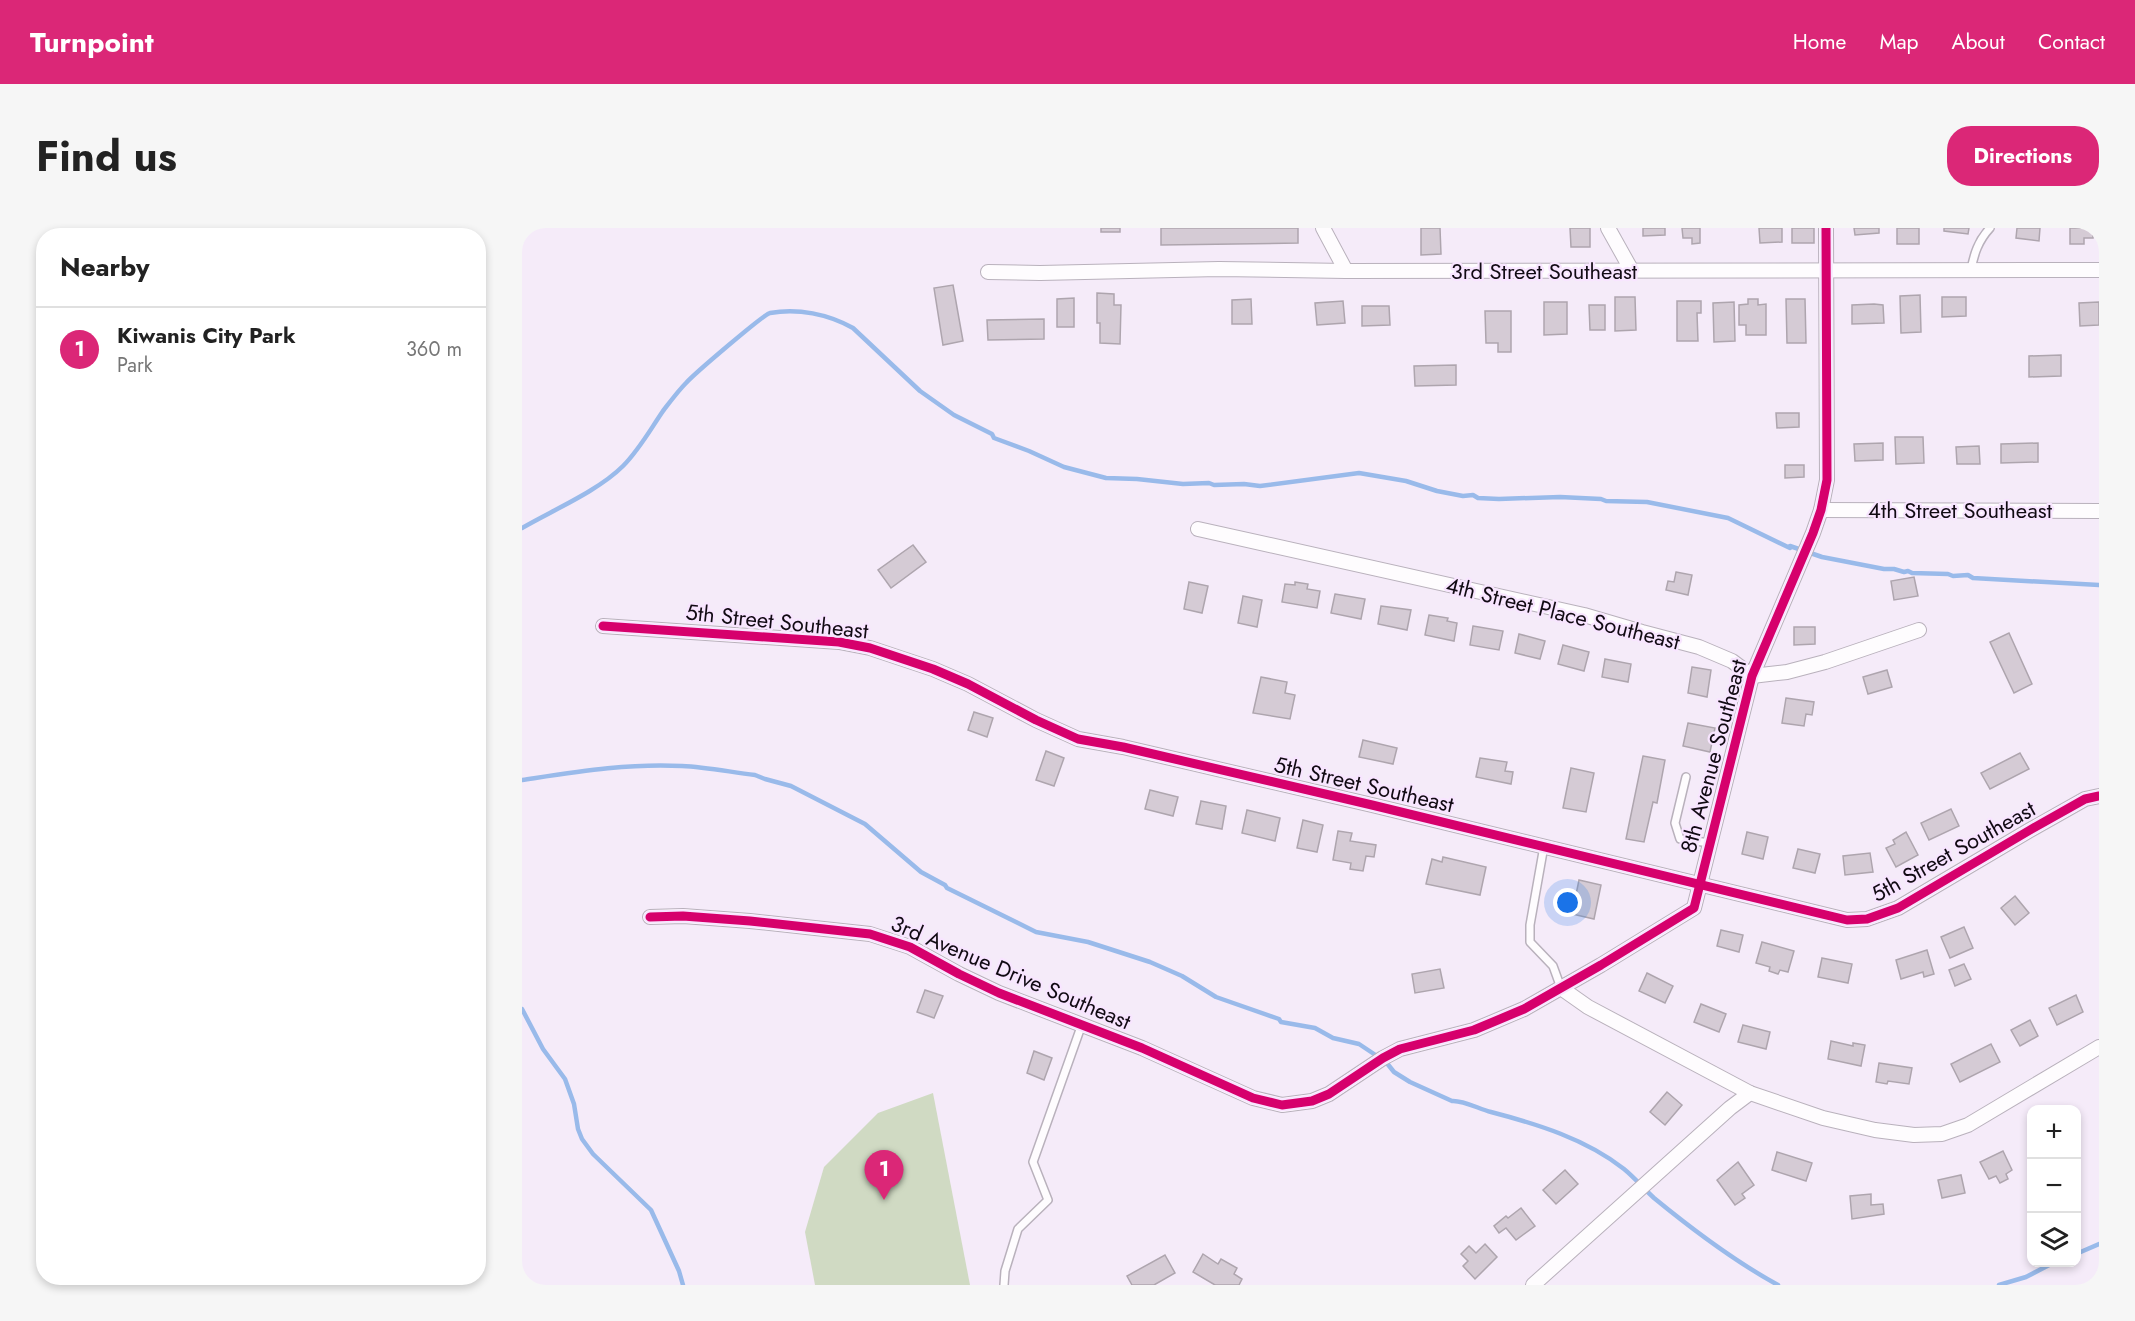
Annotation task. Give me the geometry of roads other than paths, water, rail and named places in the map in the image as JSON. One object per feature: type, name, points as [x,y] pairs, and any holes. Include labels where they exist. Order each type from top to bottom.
[{"type":"street","points":[[1323,228],[1346,271]]},
{"type":"street","points":[[1608,228],[1632,271]]},
{"type":"street","name":"8th Avenue Southeast","points":[[1342,1086],[1400,1049],[1491,1024],[1524,1010],[1694,908],[1752,676],[1821,510],[1827,480],[1826,228]]},
{"type":"street","name":"3rd Street Southeast","points":[[988,272],[1219,269],[1346,271],[2099,270]]},
{"type":"street","name":"4th Street Southeast","points":[[1821,510],[2099,511]]},
{"type":"street","name":"4th Street Place Southeast","points":[[1198,530],[1584,615],[1700,646],[1732,661],[1752,676]]},
{"type":"street","name":"5th Street Southeast","points":[[603,626],[839,642],[870,648],[959,680],[1078,739],[1123,747],[1544,846],[1847,920],[1880,916],[1898,909],[2067,810],[2085,800],[2099,796]]},
{"type":"street","points":[[1752,676],[1797,670],[1919,630]]},
{"type":"street","name":"3rd Avenue Drive Southeast","points":[[650,917],[683,916],[750,921],[870,934],[910,947],[999,993],[1142,1048],[1253,1098],[1282,1105],[1312,1101],[1342,1086]]},
{"type":"street","points":[[1561,988],[1588,1007],[1750,1093],[1787,1107],[1854,1126],[1914,1135],[1942,1134],[1968,1125],[2099,1047]]},
{"type":"street","points":[[1533,1285],[1750,1093]]},
{"type":"lane","points":[[1971,270],[1980,240],[1990,228]]},
{"type":"lane","points":[[1686,777],[1675,823],[1680,838],[1710,843]]},
{"type":"lane","points":[[1544,846],[1530,924],[1530,942],[1553,966],[1561,988]]},
{"type":"lane","points":[[1004,1285],[1005,1271],[1018,1229],[1048,1200],[1033,1162],[1083,1024]]},
{"type":"waterway","points":[[522,528],[588,492],[613,475],[634,453],[663,411],[692,377],[765,316],[770,313],[791,311],[813,313],[853,328],[920,391],[954,415],[992,434],[994,438],[1064,467],[1106,478],[1183,484],[1260,486],[1359,473],[1406,481],[1437,491],[1463,496],[1473,495],[1478,498],[1560,497],[1647,502],[1728,518],[1790,548],[1790,546],[1822,557],[1884,569],[1953,576],[1968,575],[1973,578],[2099,585]]},
{"type":"waterway","points":[[522,780],[602,769],[662,765],[700,767],[755,775],[791,786],[865,824],[921,872],[947,888],[1036,932],[1088,942],[1150,962],[1182,976],[1216,997],[1279,1019],[1281,1022],[1315,1028],[1333,1038],[1359,1044],[1410,1082],[1452,1101],[1466,1103],[1543,1127],[1594,1149],[1624,1169],[1654,1198],[1699,1233],[1778,1285]]},
{"type":"waterway","points":[[522,1009],[543,1049],[565,1079],[574,1104],[582,1139],[593,1154],[651,1210],[679,1271],[683,1285]]},
{"type":"waterway","points":[[2081,1252],[2099,1244]]},
{"type":"waterway","points":[[1999,1285],[2026,1277],[2045,1267]]},
{"type":"place","name":"Kiwanis City Park","points":[[884,1200]]}]
